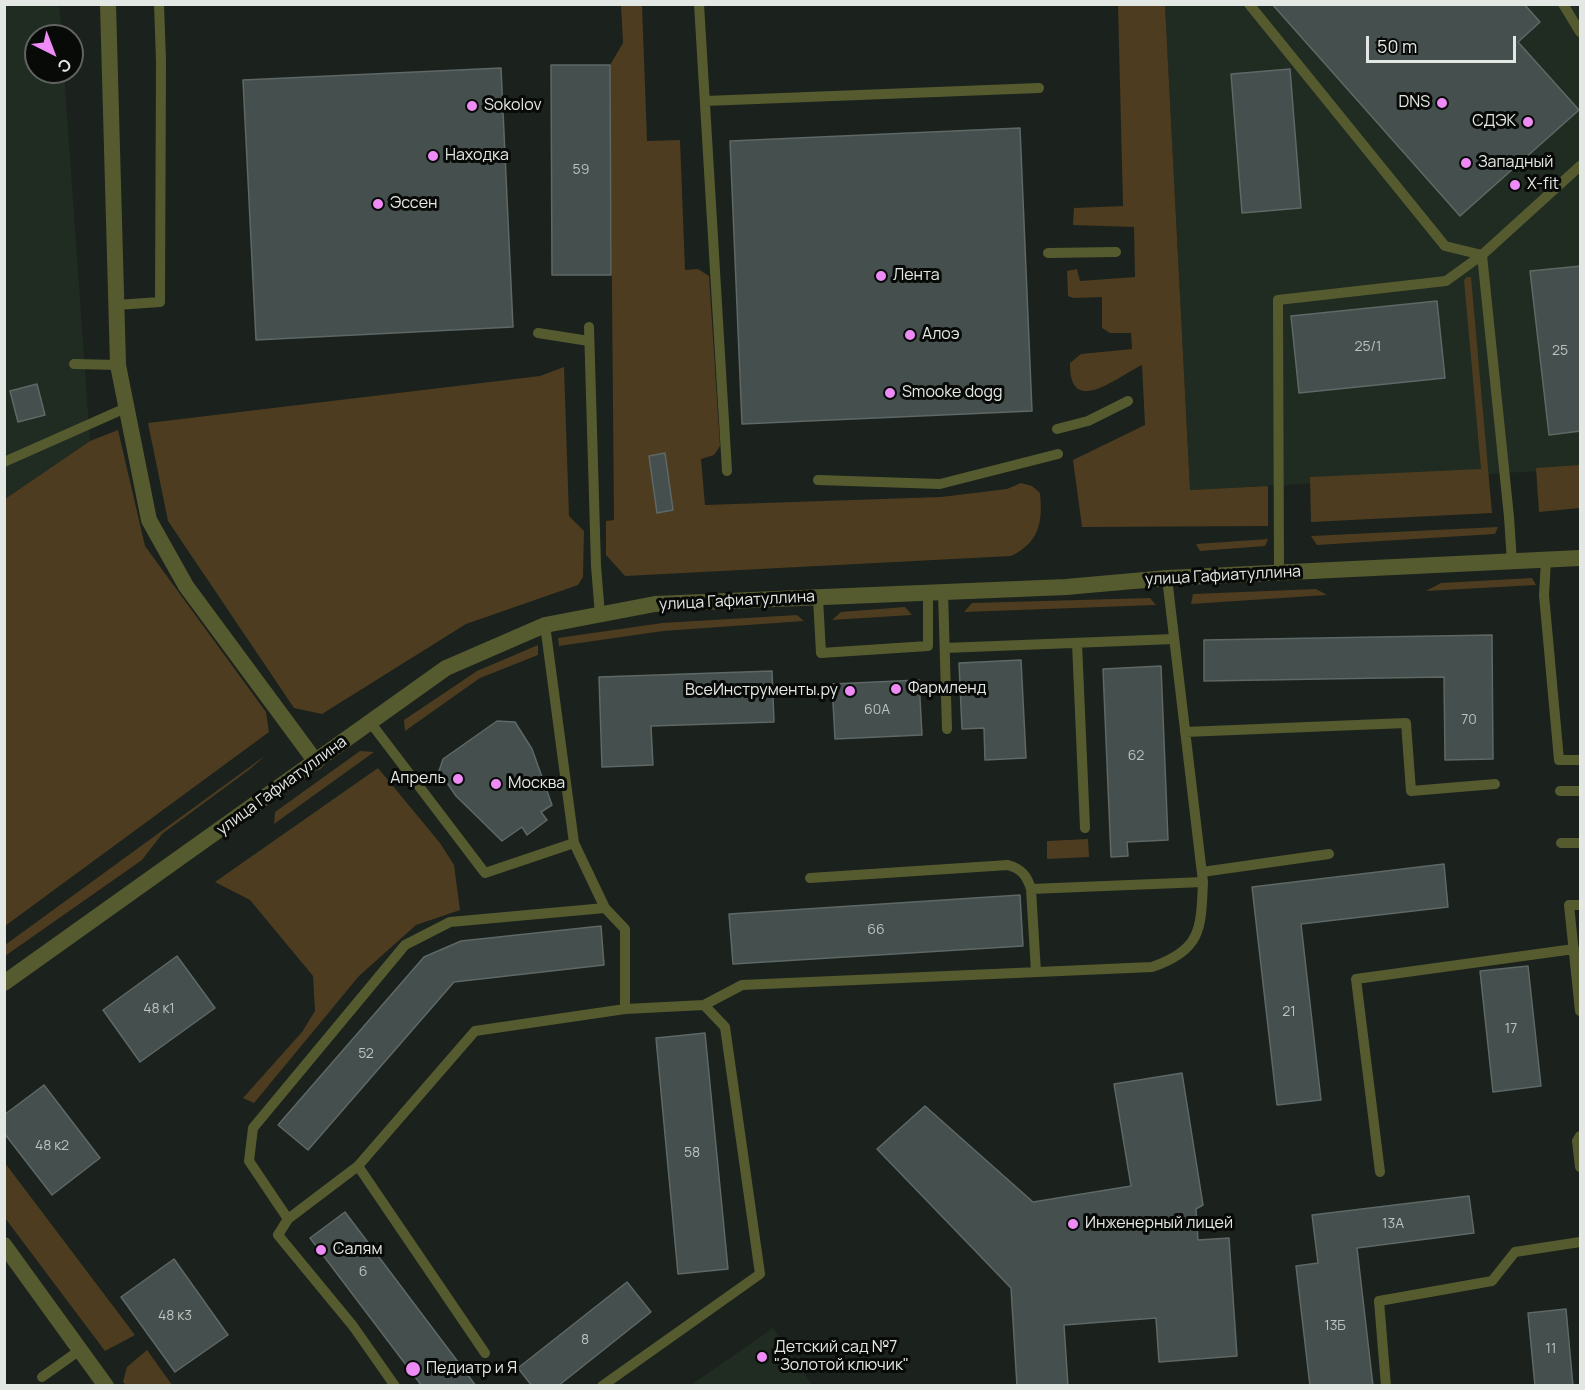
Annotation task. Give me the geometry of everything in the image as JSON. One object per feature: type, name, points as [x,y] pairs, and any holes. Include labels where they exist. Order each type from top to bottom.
[{"type":"street","points":[[108,4],[118,365],[149,520],[186,586],[316,762]]},
{"type":"street","name":"улица Гафиатуллина","points":[[4,983],[446,668],[545,625],[656,604],[1066,587],[1167,578],[1581,558]]},
{"type":"street","points":[[4,1245],[106,1386]]},
{"type":"lane","points":[[116,305],[160,302],[161,61],[159,4]]},
{"type":"lane","points":[[699,4],[727,471]]},
{"type":"lane","points":[[1249,4],[1445,246],[1482,255]]},
{"type":"lane","points":[[1563,4],[1581,32]]},
{"type":"lane","points":[[705,101],[1040,88]]},
{"type":"lane","points":[[1279,573],[1278,300],[1446,281],[1482,255],[1581,166]]},
{"type":"lane","points":[[1048,253],[1116,252]]},
{"type":"lane","points":[[1482,255],[1512,562]]},
{"type":"lane","points":[[589,327],[596,566],[600,615]]},
{"type":"lane","points":[[538,333],[589,341]]},
{"type":"lane","points":[[74,364],[118,365]]},
{"type":"lane","points":[[1057,429],[1088,421],[1128,401]]},
{"type":"lane","points":[[4,462],[128,407]]},
{"type":"lane","points":[[818,480],[940,484],[1058,454]]},
{"type":"lane","points":[[1546,560],[1544,595],[1559,760],[1581,760]]},
{"type":"lane","points":[[395,1386],[353,1326],[278,1235],[288,1219],[358,1166],[475,1031],[625,1009],[704,1005],[742,985],[1152,967],[1169,961],[1191,943],[1201,920],[1202,877],[1167,578]]},
{"type":"lane","points":[[818,598],[821,653],[928,646],[935,592]]},
{"type":"lane","points":[[935,592],[945,648],[947,729]]},
{"type":"lane","points":[[545,625],[574,843],[605,908],[625,929],[625,1009]]},
{"type":"lane","points":[[945,648],[1174,639]]},
{"type":"lane","points":[[1077,643],[1085,828]]},
{"type":"lane","points":[[370,722],[485,873],[574,843]]},
{"type":"lane","points":[[1185,732],[1406,723],[1411,791],[1495,784]]},
{"type":"lane","points":[[1560,791],[1581,791]]},
{"type":"lane","points":[[1561,843],[1581,843]]},
{"type":"lane","points":[[1031,889],[1202,877],[1329,854]]},
{"type":"lane","points":[[810,878],[1008,865],[1022,872],[1028,879],[1031,889],[1036,972]]},
{"type":"lane","points":[[1581,905],[1569,905],[1581,1011]]},
{"type":"lane","points":[[288,1219],[249,1161],[253,1128],[405,945],[450,922],[605,908]]},
{"type":"lane","points":[[1380,1172],[1356,980],[1574,949]]},
{"type":"lane","points":[[602,1386],[760,1274],[725,1027],[704,1005]]},
{"type":"lane","points":[[1581,1136],[1577,1141],[1581,1167]]},
{"type":"lane","points":[[358,1166],[485,1353]]},
{"type":"lane","points":[[1386,1386],[1378,1301],[1492,1281],[1515,1252],[1581,1242]]},
{"type":"lane","points":[[42,1377],[80,1350]]},
{"type":"shaded area","points":[[5,5],[59,5],[61,24],[24,24],[24,84],[65,84],[90,441],[5,499]]},
{"type":"shaded area","points":[[621,5],[642,5],[647,141],[680,140],[685,270],[698,269],[709,276],[720,446],[714,455],[701,459],[705,505],[941,497],[1007,489],[1021,483],[1032,486],[1040,493],[1041,513],[1033,538],[1020,551],[1011,556],[625,576],[606,555],[606,521],[614,520],[610,65],[623,43]]},
{"type":"shaded area","points":[[1118,5],[1165,5],[1190,490],[1268,486],[1268,526],[1082,527],[1073,460],[1145,425],[1142,365],[1108,384],[1086,391],[1077,388],[1072,379],[1070,363],[1081,354],[1132,349],[1131,333],[1110,333],[1102,328],[1102,297],[1073,298],[1068,296],[1067,271],[1077,269],[1080,281],[1135,277],[1134,227],[1073,225],[1074,208],[1123,206]]},
{"type":"shaded area","points":[[1165,5],[1580,5],[1580,469],[1190,490]]},
{"type":"shaded area","points":[[1471,277],[1492,513],[1311,522],[1310,477],[1481,469],[1464,280]]},
{"type":"shaded area","points":[[564,367],[569,516],[584,531],[583,577],[578,585],[466,624],[322,714],[294,708],[168,521],[148,423],[540,376]]},
{"type":"shaded area","points":[[118,430],[145,546],[266,712],[269,732],[5,926],[5,499],[90,441]]},
{"type":"shaded area","points":[[1580,465],[1580,508],[1539,512],[1536,468]]},
{"type":"shaded area","points":[[1498,527],[1495,534],[1317,545],[1311,536]]},
{"type":"shaded area","points":[[1268,539],[1265,546],[1200,551],[1196,544]]},
{"type":"shaded area","points":[[1532,578],[1536,585],[1426,591],[1441,583]]},
{"type":"shaded area","points":[[1316,589],[1327,595],[1191,604],[1193,594]]},
{"type":"shaded area","points":[[1150,598],[1156,605],[964,612],[972,603]]},
{"type":"shaded area","points":[[905,607],[912,615],[832,620],[841,612]]},
{"type":"shaded area","points":[[797,615],[804,621],[663,631],[559,646],[558,638],[662,623]]},
{"type":"shaded area","points":[[538,645],[538,655],[480,678],[405,731],[404,720],[477,671]]},
{"type":"shaded area","points":[[360,751],[374,752],[274,824],[275,812]]},
{"type":"shaded area","points":[[266,755],[162,834],[142,860],[5,956],[5,945]]},
{"type":"shaded area","points":[[378,768],[440,843],[454,865],[460,910],[416,925],[359,976],[254,1103],[243,1098],[302,1032],[315,1011],[313,976],[250,900],[215,882]]},
{"type":"shaded area","points":[[1088,839],[1089,857],[1047,859],[1047,841]]},
{"type":"shaded area","points":[[5,1163],[135,1335],[105,1351],[5,1218]]},
{"type":"shaded area","name":"Детский сад №7 \"Золотой ключик\"","points":[[773,1328],[812,1385],[691,1385]]},
{"type":"shaded area","points":[[147,1350],[172,1385],[126,1385],[123,1382],[127,1367]]},
{"type":"building","name":"Западный","points":[[1272,4],[1524,4],[1540,22],[1518,42],[1579,110],[1460,216]]},
{"type":"building","points":[[551,65],[610,65],[611,275],[552,275]]},
{"type":"building","points":[[501,68],[513,327],[256,340],[243,80]]},
{"type":"building","points":[[1290,69],[1301,208],[1242,213],[1231,74]]},
{"type":"building","name":"Лента","points":[[1020,128],[1032,411],[742,424],[730,141]]},
{"type":"building","points":[[1581,266],[1581,431],[1549,435],[1530,271]]},
{"type":"building","points":[[1437,301],[1445,378],[1299,393],[1291,316]]},
{"type":"building","points":[[37,384],[45,415],[18,422],[10,391]]},
{"type":"building","points":[[665,453],[673,510],[657,513],[649,456]]},
{"type":"building","points":[[1492,635],[1493,759],[1445,760],[1444,677],[1204,681],[1204,640]]},
{"type":"building","points":[[1021,660],[1026,758],[985,760],[984,728],[962,729],[959,663]]},
{"type":"building","points":[[1161,666],[1168,840],[1127,842],[1128,856],[1111,857],[1103,669]]},
{"type":"building","points":[[772,671],[774,722],[651,726],[653,765],[602,767],[599,677]]},
{"type":"building","points":[[919,680],[922,735],[835,739],[832,684]]},
{"type":"building","name":"Москва","points":[[497,721],[515,722],[532,749],[552,805],[541,812],[547,820],[527,835],[522,827],[502,841],[456,796],[439,771],[443,759]]},
{"type":"building","points":[[1444,864],[1448,907],[1301,924],[1321,1100],[1277,1105],[1252,887]]},
{"type":"building","points":[[1020,895],[1023,946],[733,964],[729,914]]},
{"type":"building","points":[[601,926],[604,965],[454,982],[308,1150],[278,1125],[424,957],[461,941]]},
{"type":"building","points":[[177,956],[215,1008],[140,1062],[103,1010]]},
{"type":"building","points":[[1528,966],[1541,1086],[1493,1092],[1480,971]]},
{"type":"building","points":[[705,1033],[728,1269],[678,1274],[656,1038]]},
{"type":"building","name":"Инженерный лицей","points":[[1182,1073],[1203,1205],[1196,1209],[1198,1240],[1229,1238],[1237,1356],[1159,1362],[1156,1318],[1064,1325],[1068,1386],[1017,1386],[1011,1288],[877,1149],[925,1106],[1033,1202],[1131,1186],[1114,1084]]},
{"type":"building","points":[[44,1085],[100,1158],[52,1195],[4,1133],[4,1115]]},
{"type":"building","points":[[1469,1196],[1474,1233],[1357,1248],[1373,1386],[1310,1386],[1296,1266],[1318,1263],[1312,1215]]},
{"type":"building","points":[[345,1212],[476,1386],[422,1386],[310,1238]]},
{"type":"building","points":[[174,1259],[228,1335],[175,1372],[121,1297]]},
{"type":"building","points":[[627,1282],[651,1312],[558,1386],[532,1386],[518,1368]]},
{"type":"building","points":[[1566,1309],[1573,1386],[1535,1386],[1528,1313]]},
{"type":"place","name":"DNS","points":[[1442,103]]},
{"type":"place","name":"Sokolov","points":[[472,106]]},
{"type":"place","name":"СДЭК","points":[[1528,122]]},
{"type":"place","name":"Находка","points":[[433,156]]},
{"type":"place","name":"Западный","points":[[1466,163]]},
{"type":"place","name":"X-fit","points":[[1515,185]]},
{"type":"place","name":"Эссен","points":[[378,204]]},
{"type":"place","name":"Лента","points":[[881,276]]},
{"type":"place","name":"Алоэ","points":[[910,335]]},
{"type":"place","name":"Smooke dogg","points":[[890,393]]},
{"type":"place","name":"Фармленд","points":[[896,689]]},
{"type":"place","name":"ВсеИнструменты.ру","points":[[850,691]]},
{"type":"place","name":"Апрель","points":[[458,779]]},
{"type":"place","name":"Москва","points":[[496,784]]},
{"type":"place","name":"Инженерный лицей","points":[[1073,1224]]},
{"type":"place","name":"Салям","points":[[321,1250]]},
{"type":"place","name":"Детский сад №7 \"Золотой ключик\"","points":[[762,1357]]},
{"type":"place","name":"Педиатр и Я","points":[[413,1369]]}]
